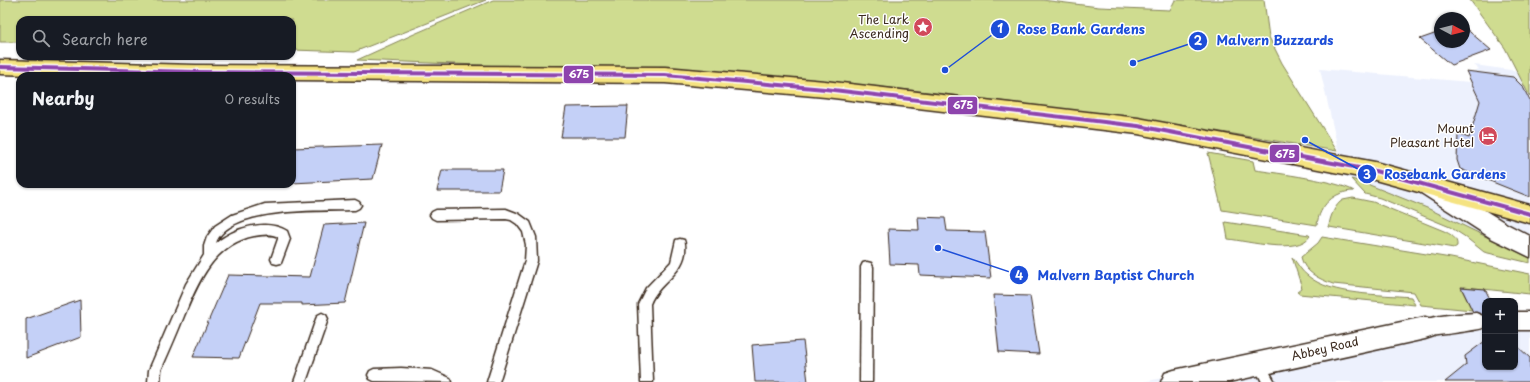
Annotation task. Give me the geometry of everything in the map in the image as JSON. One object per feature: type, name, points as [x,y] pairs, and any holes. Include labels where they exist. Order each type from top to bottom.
[{"type":"highway","points":[[0,67],[203,72]]},
{"type":"highway","points":[[296,73],[665,75],[825,89],[1138,126],[1336,163],[1426,185],[1530,214]]},
{"type":"street","points":[[1426,185],[1481,221],[1530,247]]},
{"type":"street","points":[[1518,321],[1530,321]]},
{"type":"street","name":"Abbey Road","points":[[1174,382],[1264,373],[1425,328],[1457,323],[1476,322]]},
{"type":"lane","points":[[210,256],[208,248],[213,236],[224,225],[251,212],[265,209],[355,205]]},
{"type":"lane","points":[[436,215],[506,214],[515,216],[524,221],[530,230],[532,261],[493,382]]},
{"type":"lane","points":[[154,382],[155,370],[193,280],[202,265],[210,256],[223,244],[243,232],[270,230],[279,231],[283,234],[284,239],[277,259]]},
{"type":"lane","points":[[647,382],[644,304],[648,293],[673,268],[677,261],[680,244]]},
{"type":"lane","points":[[866,382],[867,267]]},
{"type":"lane","points":[[300,382],[322,319]]},
{"type":"lane","points":[[374,375],[430,376],[446,382]]},
{"type":"shaded area","points":[[1474,65],[1518,71],[1530,100],[1530,258],[1428,210],[1344,176],[1320,69],[1470,82],[1467,74],[1479,69]]},
{"type":"shaded area","points":[[1518,315],[1530,315],[1530,382],[1143,382],[1470,316],[1482,316],[1482,370],[1518,370]]},
{"type":"green space","points":[[0,0],[486,0],[354,52],[296,50],[296,16],[16,16],[16,42],[0,42]]},
{"type":"green space","points":[[493,0],[1042,0],[1099,7],[1170,10],[1175,0],[1264,0],[1269,37],[1282,63],[1337,151],[1179,125],[1071,110],[929,92],[795,78],[357,60]]},
{"type":"green space","points":[[1470,0],[1530,0],[1530,97],[1505,48]]},
{"type":"green space","points":[[1208,153],[1253,161],[1255,170],[1321,181],[1346,187],[1354,191],[1340,194],[1329,201],[1324,206],[1318,218],[1317,225],[1222,210]]},
{"type":"green space","points":[[1351,179],[1427,208],[1530,258],[1530,263],[1484,252],[1450,227],[1380,198],[1365,194]]},
{"type":"green space","points":[[1353,198],[1373,202],[1444,231],[1455,239],[1457,246],[1454,248],[1329,227],[1331,216],[1337,205],[1343,200]]},
{"type":"green space","points":[[1225,222],[1310,236],[1304,242],[1284,246],[1228,239]]},
{"type":"green space","points":[[1322,237],[1451,258],[1530,274],[1530,294],[1464,287],[1462,290],[1472,310],[1421,305],[1414,292],[1333,284],[1323,280],[1309,271],[1305,267],[1301,257],[1318,243]]},
{"type":"green space","points":[[1292,257],[1301,270],[1318,283],[1343,291],[1411,297],[1415,305],[1299,294],[1298,291],[1302,288]]},
{"type":"building","points":[[1470,32],[1491,50],[1451,65],[1420,39],[1434,34],[1434,48],[1470,48]]},
{"type":"building","name":"Mount Pleasant Hotel","points":[[1466,71],[1513,77],[1523,87],[1530,101],[1530,197],[1460,169],[1457,160],[1458,134],[1469,138],[1480,101]]},
{"type":"building","points":[[628,106],[625,137],[561,137],[566,107]]},
{"type":"building","points":[[382,145],[373,179],[296,183],[296,148]]},
{"type":"building","points":[[442,170],[503,170],[499,191],[437,191]]},
{"type":"building","points":[[918,217],[945,218],[947,231],[985,232],[991,278],[920,275],[919,265],[890,264],[888,229],[919,230]]},
{"type":"building","points":[[364,223],[345,303],[302,305],[302,303],[260,303],[239,358],[193,357],[228,275],[310,277],[324,225]]},
{"type":"building","points":[[1461,287],[1485,289],[1490,298],[1482,298],[1482,314],[1473,312]]},
{"type":"building","points":[[993,295],[1030,296],[1039,354],[999,352]]},
{"type":"building","points":[[80,300],[81,337],[26,358],[26,319]]},
{"type":"building","points":[[803,341],[808,382],[755,382],[752,345]]},
{"type":"building","points":[[1482,343],[1482,370],[1518,370],[1518,347],[1530,358],[1530,382],[1445,382],[1466,365],[1465,356]]},
{"type":"transit line","name":"675","points":[[0,67],[196,72]]},
{"type":"transit line","name":"675","points":[[296,73],[665,75],[825,89],[1138,126],[1375,171],[1530,214]]},
{"type":"place","name":"The Lark Ascending","points":[[923,27]]},
{"type":"place","name":"Malvern Buzzards","points":[[1133,63]]},
{"type":"place","name":"Rose Bank Gardens","points":[[945,70]]},
{"type":"place","name":"Mount Pleasant Hotel","points":[[1488,136]]},
{"type":"place","name":"Rosebank Gardens","points":[[1305,140]]},
{"type":"place","name":"Malvern Baptist Church","points":[[938,248]]}]
